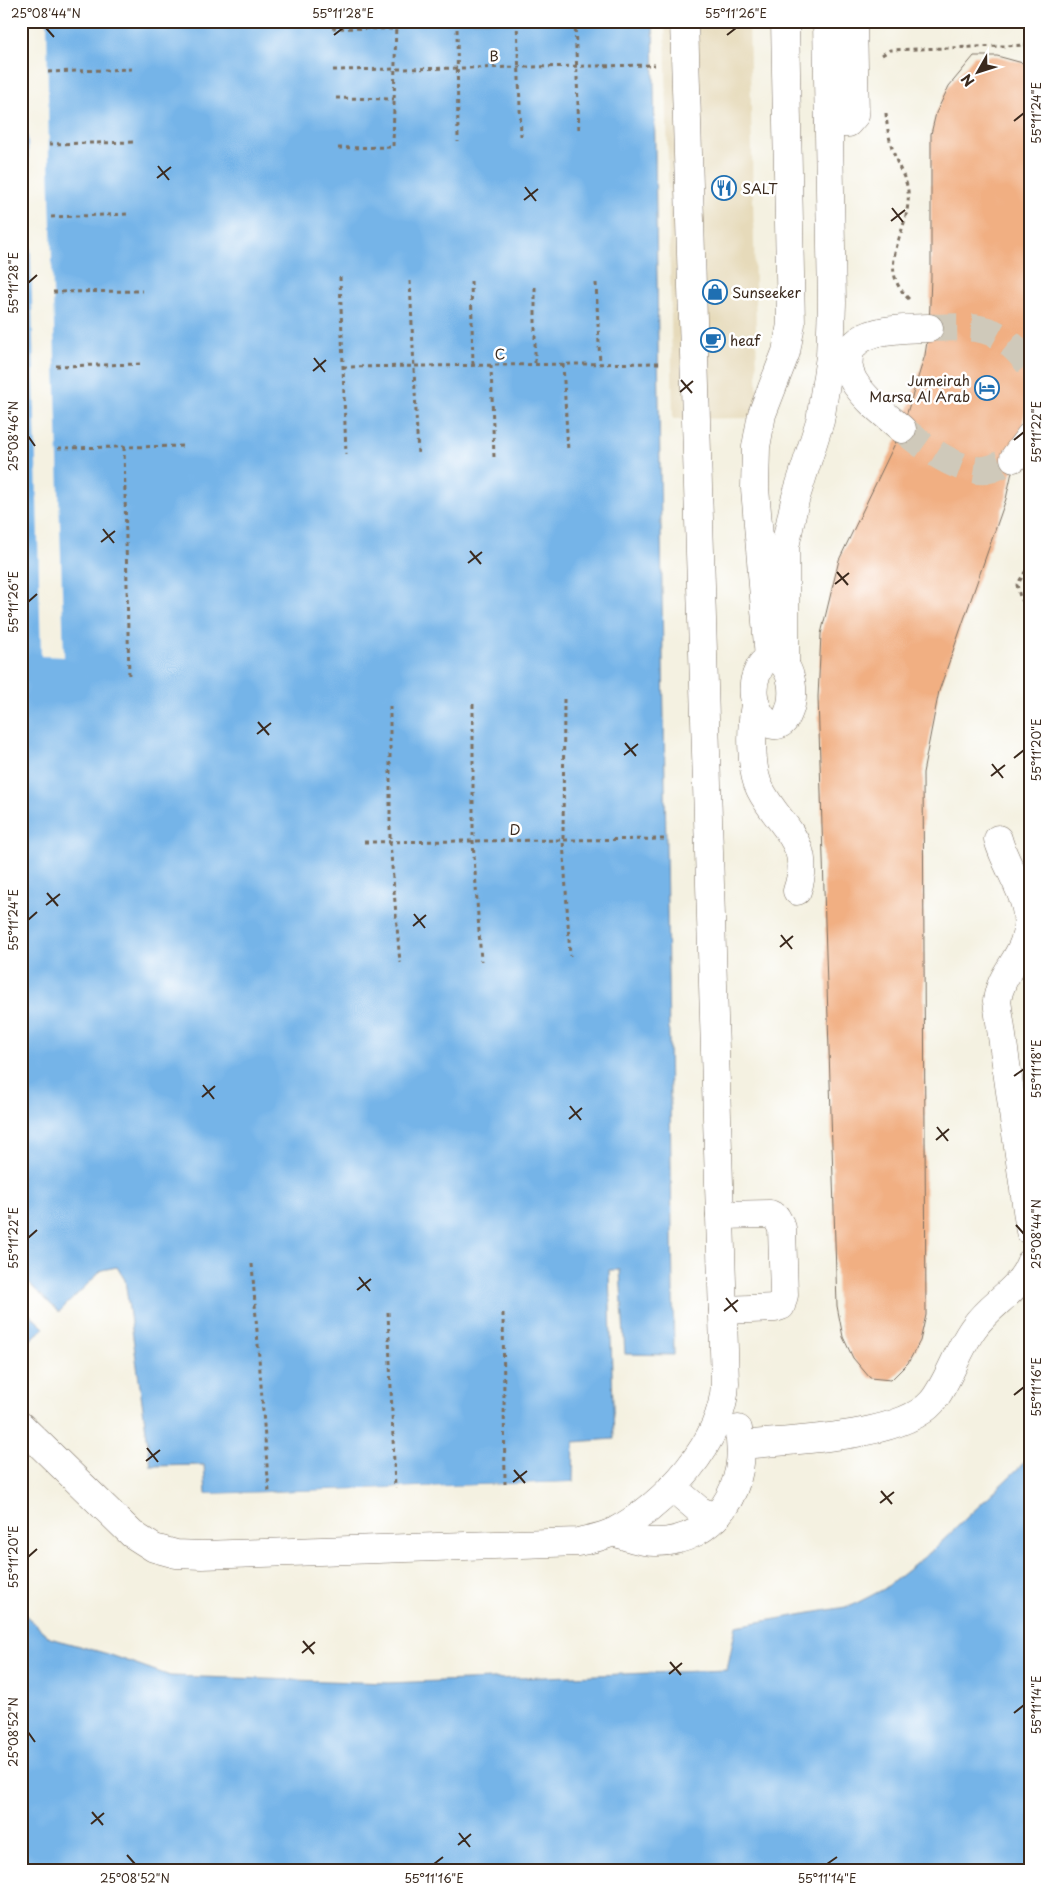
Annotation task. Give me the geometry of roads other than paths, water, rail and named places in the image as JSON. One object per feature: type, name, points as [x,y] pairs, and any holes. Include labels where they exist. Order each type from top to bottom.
[{"type":"lane","points":[[21,1426],[132,1534],[154,1548],[176,1554],[578,1542],[614,1532],[654,1505],[672,1487],[706,1444],[716,1427],[724,1402],[720,1215],[684,21]]},
{"type":"lane","points":[[755,705],[766,721],[772,725],[784,720],[788,714],[792,688],[777,661],[755,488],[756,447],[762,414],[786,352],[791,324],[785,21]]},
{"type":"lane","points":[[777,661],[785,547],[795,500],[839,359],[832,303],[827,21]]},
{"type":"lane","points":[[829,123],[848,123],[855,115],[852,21]]},
{"type":"lane","points":[[839,359],[850,351],[856,343],[866,337],[887,331],[928,328]]},
{"type":"lane","points":[[786,352],[839,359],[850,372],[856,386],[902,429]]},
{"type":"lane","points":[[777,661],[759,668],[752,687],[755,705],[753,735],[756,779],[759,788],[786,824],[800,852],[803,866],[797,890]]},
{"type":"lane","points":[[998,840],[1002,856],[1022,894],[1029,925],[1019,953],[999,986],[997,1001],[1030,1231]]},
{"type":"lane","points":[[720,1215],[770,1214],[776,1217],[782,1228],[784,1295],[780,1306],[776,1308],[722,1310]]},
{"type":"lane","points":[[742,1445],[872,1431],[891,1426],[924,1411],[934,1400],[962,1345],[976,1324],[1020,1280],[1030,1263]]},
{"type":"lane","points":[[614,1532],[641,1541],[656,1542],[678,1539],[698,1530],[716,1518],[732,1496],[740,1472],[742,1445],[738,1428],[724,1402]]},
{"type":"lane","points":[[672,1487],[699,1510],[716,1518]]},
{"type":"water","points":[[21,21],[653,21],[674,1355],[625,1354],[620,1270],[609,1270],[614,1439],[574,1442],[573,1482],[206,1494],[204,1465],[151,1466],[125,1280],[117,1267],[102,1270],[59,1312],[21,1276]]},
{"type":"water","points":[[21,1306],[44,1328],[21,1348]]},
{"type":"water","points":[[1030,1457],[1030,1871],[21,1871],[21,1611],[50,1638],[108,1654],[170,1676],[388,1683],[727,1670],[736,1626],[851,1606],[884,1589],[933,1550]]},
{"type":"tunnel","points":[[929,328],[961,327],[986,330],[1007,342],[1030,365]]},
{"type":"tunnel","points":[[902,429],[941,457],[963,467],[985,470],[1014,458]]},
{"type":"place","name":"SALT","points":[[724,188]]},
{"type":"place","name":"Sunseeker","points":[[715,292]]},
{"type":"place","name":"heaf","points":[[713,340]]},
{"type":"place","name":"Jumeirah Marsa Al Arab","points":[[987,388]]}]
